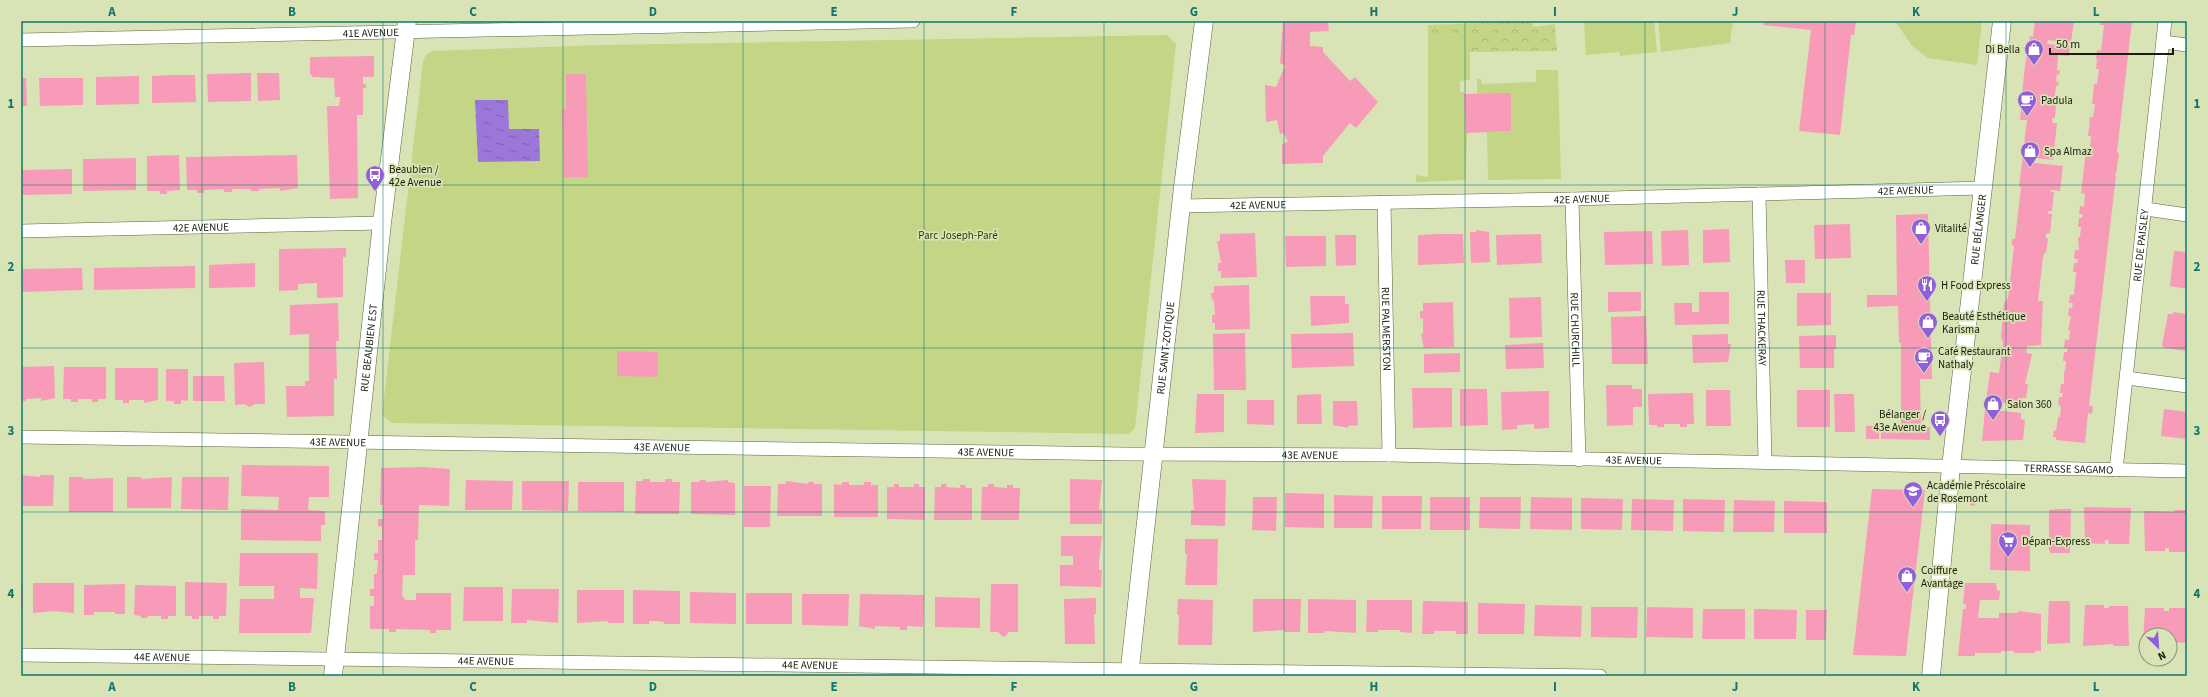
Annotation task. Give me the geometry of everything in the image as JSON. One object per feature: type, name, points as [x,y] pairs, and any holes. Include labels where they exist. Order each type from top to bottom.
[{"type":"street","name":"41E AVENUE","points":[[21,40],[407,26],[913,21]]},
{"type":"street","name":"RUE SAINT-ZOTIQUE","points":[[1130,672],[1181,206],[1204,21]]},
{"type":"street","name":"RUE BÉLANGER","points":[[1931,676],[1951,467],[2002,21]]},
{"type":"street","name":"RUE DE PAISLEY","points":[[2116,470],[2146,209],[2165,21]]},
{"type":"street","name":"RUE BEAUBIEN EST","points":[[334,668],[382,223],[407,26]]},
{"type":"street","points":[[2163,42],[2187,45]]},
{"type":"street","name":"42E AVENUE","points":[[1181,206],[1572,199],[1983,188]]},
{"type":"street","name":"RUE THACKERAY","points":[[1758,194],[1765,462]]},
{"type":"street","name":"RUE CHURCHILL","points":[[1572,199],[1579,460]]},
{"type":"street","name":"RUE PALMERSTON","points":[[1384,202],[1390,455]]},
{"type":"street","points":[[2146,209],[2187,215]]},
{"type":"street","name":"42E AVENUE","points":[[21,231],[382,223]]},
{"type":"street","points":[[2127,378],[2187,386]]},
{"type":"street","name":"43E AVENUE","points":[[21,437],[359,444],[717,447],[1154,454],[1390,455],[1951,467]]},
{"type":"street","name":"TERRASSE SAGAMO","points":[[1951,467],[2187,471]]},
{"type":"street","name":"44E AVENUE","points":[[21,655],[334,668],[1600,676]]},
{"type":"green space","points":[[1533,21],[1533,27],[1555,24],[1557,51],[1470,52],[1470,33],[1428,37],[1428,25]]},
{"type":"green space","points":[[1584,21],[1654,21],[1657,52],[1620,56],[1619,52],[1586,55]]},
{"type":"green space","points":[[1658,21],[1733,21],[1730,43],[1661,52]]},
{"type":"green space","points":[[1895,21],[1982,21],[1977,65],[1928,58],[1912,46]]},
{"type":"green space","points":[[1470,33],[1470,80],[1460,81],[1460,92],[1464,92],[1467,133],[1466,180],[1416,182],[1416,175],[1428,177],[1428,37]]},
{"type":"green space","name":"Parc Joseph-Paré","points":[[1167,35],[1176,44],[1135,428],[1129,434],[392,423],[382,415],[423,62],[426,55],[432,51],[602,45]]},
{"type":"green space","points":[[1536,70],[1558,70],[1561,179],[1488,180],[1487,132],[1511,131],[1511,94],[1477,94],[1477,79],[1481,79],[1482,84],[1536,82]]},
{"type":"water","points":[[475,100],[508,100],[509,129],[539,129],[540,161],[478,162]]},
{"type":"building","points":[[1283,21],[1328,21],[1329,31],[1310,32],[1310,46],[1323,47],[1323,52],[1350,81],[1355,77],[1378,102],[1356,128],[1350,123],[1323,156],[1323,163],[1282,164],[1282,145],[1288,141],[1283,133],[1280,134],[1277,120],[1266,122],[1265,85],[1276,87],[1285,66],[1280,63]]},
{"type":"building","points":[[1764,21],[1856,21],[1854,35],[1851,35],[1840,135],[1799,131],[1811,30],[1763,25]]},
{"type":"building","points":[[2035,21],[2074,21],[2071,43],[2048,40],[2047,44],[2070,46],[2069,56],[2058,55],[2057,70],[2060,71],[2059,75],[2057,74],[2056,81],[2059,82],[2058,86],[2056,86],[2054,105],[2056,105],[2055,118],[2052,118],[2053,123],[2057,123],[2053,160],[2035,158],[2035,163],[2063,166],[2060,191],[2051,190],[2051,192],[2054,192],[2052,211],[2048,211],[2048,214],[2052,214],[2050,233],[2046,234],[2046,238],[2048,239],[2046,253],[2044,253],[2043,258],[2038,301],[2043,301],[2041,345],[2027,346],[2026,353],[2032,354],[2025,384],[2028,384],[2026,398],[2022,398],[2021,405],[1986,401],[1990,372],[1999,373],[2003,343],[2001,337],[2004,303],[2008,298],[2014,246],[2012,245],[2012,239],[2015,239],[2021,187],[2019,187],[2027,120],[2020,120],[2024,74],[2030,36],[2033,37]]},
{"type":"building","points":[[2101,21],[2132,21],[2117,152],[2119,154],[2116,174],[2114,174],[2116,176],[2089,406],[2093,406],[2092,414],[2088,413],[2085,443],[2056,440],[2056,437],[2053,437],[2054,430],[2056,431],[2058,417],[2060,417],[2061,406],[2058,405],[2059,397],[2062,397],[2063,393],[2060,393],[2061,384],[2064,384],[2066,361],[2063,361],[2064,352],[2067,352],[2068,348],[2064,348],[2065,339],[2069,340],[2070,330],[2068,330],[2071,316],[2068,316],[2069,308],[2072,308],[2073,303],[2069,303],[2070,295],[2074,295],[2076,272],[2073,272],[2074,263],[2077,263],[2078,259],[2074,259],[2075,250],[2079,250],[2078,237],[2080,237],[2081,227],[2078,227],[2079,218],[2082,218],[2083,214],[2079,214],[2080,206],[2084,207],[2085,194],[2081,193],[2086,150],[2090,149],[2091,136],[2088,136],[2089,127],[2093,126],[2089,126],[2090,117],[2093,117],[2095,104],[2092,104],[2094,84],[2097,84],[2099,69],[2096,69],[2097,60],[2100,60],[2096,59],[2097,50],[2101,51],[2104,25],[2100,25]]},
{"type":"building","points":[[374,56],[374,77],[363,77],[363,84],[366,84],[366,88],[363,88],[363,115],[357,115],[358,198],[330,199],[327,106],[339,106],[340,97],[335,97],[334,78],[312,77],[312,75],[310,75],[310,57]]},
{"type":"building","points":[[251,73],[251,101],[208,102],[207,74]]},
{"type":"building","points":[[257,73],[279,73],[280,100],[258,101]]},
{"type":"building","points":[[566,74],[586,74],[588,177],[564,177],[562,109],[566,109]]},
{"type":"building","points":[[195,75],[196,102],[152,103],[152,76]]},
{"type":"building","points":[[139,76],[139,104],[96,105],[96,77]]},
{"type":"building","points":[[21,78],[26,78],[27,106],[21,106]]},
{"type":"building","points":[[39,78],[83,78],[83,105],[40,106]]},
{"type":"building","points":[[1511,93],[1511,131],[1466,133],[1464,94]]},
{"type":"building","points":[[179,155],[180,190],[167,191],[167,194],[160,194],[160,191],[147,191],[147,156]]},
{"type":"building","points":[[297,155],[298,188],[280,191],[280,188],[259,189],[259,191],[251,191],[251,189],[232,189],[232,192],[224,192],[224,189],[204,190],[204,193],[197,193],[197,190],[187,190],[186,157]]},
{"type":"building","points":[[136,158],[136,190],[83,191],[83,159]]},
{"type":"building","points":[[72,169],[72,194],[21,195],[21,170]]},
{"type":"building","points":[[1928,214],[1932,379],[1920,379],[1921,427],[1930,427],[1930,440],[1881,439],[1881,427],[1901,427],[1901,343],[1899,343],[1898,306],[1867,307],[1867,295],[1897,295],[1896,215]]},
{"type":"building","points":[[1850,224],[1851,258],[1815,259],[1814,225]]},
{"type":"building","points":[[1729,229],[1730,262],[1703,263],[1703,230]]},
{"type":"building","points":[[1476,230],[1489,232],[1490,262],[1471,263],[1470,232],[1476,232]]},
{"type":"building","points":[[1688,230],[1689,265],[1662,266],[1661,231]]},
{"type":"building","points":[[1652,231],[1653,264],[1605,265],[1604,232]]},
{"type":"building","points":[[1255,233],[1257,277],[1221,278],[1221,271],[1218,271],[1218,263],[1221,263],[1217,241],[1220,241],[1220,234]]},
{"type":"building","points":[[1463,234],[1464,263],[1418,265],[1418,235]]},
{"type":"building","points":[[1541,234],[1542,263],[1497,265],[1496,235]]},
{"type":"building","points":[[1335,235],[1356,235],[1356,265],[1336,266]]},
{"type":"building","points":[[1285,236],[1326,236],[1326,266],[1286,267]]},
{"type":"building","points":[[346,248],[346,257],[343,257],[343,297],[317,298],[317,283],[298,284],[298,290],[279,291],[279,249]]},
{"type":"building","points":[[2174,251],[2187,252],[2187,289],[2170,286]]},
{"type":"building","points":[[1785,260],[1805,260],[1805,283],[1786,283]]},
{"type":"building","points":[[255,263],[255,287],[209,288],[209,265]]},
{"type":"building","points":[[195,266],[195,288],[94,290],[94,268]]},
{"type":"building","points":[[82,268],[83,290],[21,292],[21,269]]},
{"type":"building","points":[[1249,285],[1250,329],[1215,330],[1215,323],[1212,323],[1212,315],[1215,315],[1214,300],[1212,301],[1211,293],[1214,293],[1214,286]]},
{"type":"building","points":[[1608,292],[1641,292],[1641,311],[1608,312]]},
{"type":"building","points":[[1699,292],[1729,292],[1729,324],[1675,325],[1674,303],[1692,303],[1692,312],[1699,312]]},
{"type":"building","points":[[1797,293],[1831,293],[1831,325],[1797,326]]},
{"type":"building","points":[[1310,296],[1345,296],[1345,304],[1349,304],[1349,323],[1311,326]]},
{"type":"building","points":[[1541,297],[1542,337],[1510,338],[1509,298]]},
{"type":"building","points":[[1453,302],[1454,347],[1424,348],[1421,334],[1423,334],[1423,318],[1420,319],[1420,311],[1423,311],[1423,303]]},
{"type":"building","points":[[338,303],[339,341],[336,341],[337,379],[334,379],[334,416],[287,417],[286,386],[305,386],[305,381],[309,381],[309,334],[290,335],[290,305]]},
{"type":"building","points":[[2173,312],[2187,314],[2187,351],[2164,348],[2162,345],[2168,314],[2173,314]]},
{"type":"building","points":[[1646,316],[1648,364],[1612,364],[1611,317]]},
{"type":"building","points":[[1245,333],[1246,390],[1214,390],[1213,334]]},
{"type":"building","points":[[1353,333],[1354,366],[1292,368],[1291,334]]},
{"type":"building","points":[[1728,334],[1728,344],[1731,344],[1728,362],[1693,363],[1692,335]]},
{"type":"building","points":[[1836,335],[1834,368],[1800,368],[1799,336]]},
{"type":"building","points":[[1543,343],[1544,368],[1506,369],[1505,345]]},
{"type":"building","points":[[617,351],[658,352],[658,377],[617,376]]},
{"type":"building","points":[[1460,353],[1460,372],[1424,373],[1424,354]]},
{"type":"building","points":[[264,362],[265,404],[255,404],[250,407],[244,404],[235,405],[234,363]]},
{"type":"building","points":[[54,366],[55,398],[41,401],[41,398],[26,399],[26,401],[21,401],[21,367]]},
{"type":"building","points":[[64,367],[106,367],[106,399],[98,399],[98,402],[92,402],[92,399],[78,399],[78,402],[71,402],[71,399],[63,399]]},
{"type":"building","points":[[115,368],[158,368],[158,400],[144,403],[144,400],[129,400],[129,403],[123,403],[123,400],[115,400]]},
{"type":"building","points":[[166,369],[188,369],[188,401],[181,400],[181,404],[174,404],[174,401],[166,401]]},
{"type":"building","points":[[193,376],[224,376],[225,401],[193,401]]},
{"type":"building","points":[[1606,385],[1632,385],[1632,389],[1642,389],[1642,407],[1633,407],[1633,425],[1607,426]]},
{"type":"building","points":[[1412,388],[1452,388],[1452,427],[1413,428]]},
{"type":"building","points":[[1460,389],[1487,389],[1488,425],[1460,426]]},
{"type":"building","points":[[1706,390],[1730,390],[1731,426],[1706,426]]},
{"type":"building","points":[[1797,390],[1830,390],[1830,427],[1797,427]]},
{"type":"building","points":[[1549,391],[1549,428],[1534,429],[1534,424],[1517,425],[1517,429],[1502,430],[1501,392]]},
{"type":"building","points":[[1693,393],[1694,424],[1687,424],[1687,427],[1680,427],[1680,424],[1664,424],[1664,427],[1649,425],[1648,394]]},
{"type":"building","points":[[1197,394],[1224,394],[1224,432],[1195,433]]},
{"type":"building","points":[[1321,394],[1322,424],[1297,424],[1297,395]]},
{"type":"building","points":[[1834,394],[1854,394],[1855,432],[1835,432]]},
{"type":"building","points":[[1247,400],[1274,400],[1274,425],[1247,424]]},
{"type":"building","points":[[1333,401],[1357,401],[1358,425],[1348,426],[1348,428],[1333,425]]},
{"type":"building","points":[[1985,409],[2021,413],[2021,419],[2025,420],[2023,440],[1982,441]]},
{"type":"building","points":[[2164,409],[2187,412],[2187,439],[2161,436]]},
{"type":"building","points":[[1866,426],[1879,426],[1879,439],[1866,439]]},
{"type":"building","points":[[242,465],[329,466],[329,497],[309,497],[308,510],[325,511],[325,525],[321,525],[321,541],[241,540],[241,509],[278,510],[279,497],[241,496]]},
{"type":"building","points":[[424,467],[450,469],[449,506],[419,505],[418,540],[415,540],[415,575],[403,575],[402,596],[406,600],[416,600],[416,593],[451,593],[451,630],[436,630],[436,633],[430,633],[430,630],[396,629],[396,632],[389,632],[389,629],[370,629],[370,606],[374,606],[374,596],[370,596],[370,589],[374,589],[374,574],[377,574],[378,560],[374,560],[374,553],[378,553],[378,540],[382,540],[382,527],[378,526],[378,519],[383,519],[383,505],[380,505],[381,468]]},
{"type":"building","points":[[21,475],[40,477],[40,475],[54,475],[53,506],[21,506]]},
{"type":"building","points":[[69,477],[83,477],[83,479],[113,478],[113,512],[69,512]]},
{"type":"building","points":[[127,477],[141,477],[141,479],[172,477],[171,508],[127,508]]},
{"type":"building","points":[[182,477],[229,477],[228,510],[181,509]]},
{"type":"building","points":[[643,479],[650,479],[650,482],[665,482],[665,479],[672,479],[672,482],[680,482],[679,514],[635,514],[636,481],[643,481]]},
{"type":"building","points":[[1070,479],[1102,480],[1099,510],[1102,509],[1102,524],[1070,524]]},
{"type":"building","points":[[1192,479],[1226,480],[1225,526],[1191,525],[1191,510],[1194,510]]},
{"type":"building","points":[[466,480],[513,481],[512,510],[465,510]]},
{"type":"building","points":[[700,480],[706,480],[706,482],[728,480],[728,482],[735,483],[735,515],[691,514],[691,482],[699,482]]},
{"type":"building","points":[[522,481],[569,481],[568,511],[522,510]]},
{"type":"building","points":[[786,481],[808,484],[808,482],[814,482],[814,484],[822,484],[822,516],[777,516],[778,484],[786,484]]},
{"type":"building","points":[[578,482],[624,482],[624,512],[578,511]]},
{"type":"building","points":[[842,482],[849,482],[849,485],[864,485],[864,482],[871,482],[871,485],[878,485],[878,517],[834,517],[834,484],[842,485]]},
{"type":"building","points":[[894,484],[899,484],[899,487],[914,487],[914,484],[919,484],[919,487],[925,487],[925,520],[887,519],[887,487],[894,487]]},
{"type":"building","points":[[941,484],[947,484],[946,487],[960,488],[960,485],[965,485],[966,488],[972,488],[972,520],[934,520],[935,487],[941,487]]},
{"type":"building","points":[[988,484],[994,484],[994,487],[1007,488],[1007,485],[1013,485],[1013,488],[1020,488],[1019,520],[981,520],[982,487],[988,487]]},
{"type":"building","points":[[744,486],[771,486],[770,527],[744,527]]},
{"type":"building","points":[[1872,489],[1925,490],[1906,656],[1853,655]]},
{"type":"building","points":[[1285,493],[1324,494],[1324,528],[1285,527]]},
{"type":"building","points":[[1334,495],[1373,496],[1372,528],[1334,528]]},
{"type":"building","points":[[1382,496],[1422,496],[1421,529],[1382,529]]},
{"type":"building","points":[[1971,496],[1976,497],[1975,506],[1970,505]]},
{"type":"building","points":[[1253,497],[1277,497],[1276,531],[1252,530]]},
{"type":"building","points":[[1430,497],[1470,497],[1470,530],[1430,530]]},
{"type":"building","points":[[1480,497],[1521,497],[1520,529],[1479,528]]},
{"type":"building","points":[[1531,497],[1572,498],[1572,530],[1530,529]]},
{"type":"building","points":[[1581,498],[1623,499],[1622,530],[1581,529]]},
{"type":"building","points":[[1632,499],[1674,500],[1673,531],[1631,530]]},
{"type":"building","points":[[1683,499],[1725,500],[1724,532],[1683,531]]},
{"type":"building","points":[[1734,500],[1775,501],[1774,532],[1733,532]]},
{"type":"building","points":[[1784,501],[1827,502],[1827,533],[1784,533]]},
{"type":"building","points":[[2084,507],[2131,508],[2129,544],[2109,544],[2108,540],[2105,540],[2105,544],[2085,543]]},
{"type":"building","points":[[2071,509],[2070,553],[2051,553],[2049,550],[2049,510]]},
{"type":"building","points":[[2174,510],[2187,510],[2187,552],[2169,552],[2169,548],[2165,548],[2165,551],[2145,551],[2144,511],[2175,512]]},
{"type":"building","points":[[1991,524],[2030,525],[2030,571],[1990,570]]},
{"type":"building","points":[[1061,536],[1102,536],[1099,562],[1099,570],[1102,570],[1101,587],[1060,586],[1060,565],[1073,565],[1073,556],[1061,556]]},
{"type":"building","points":[[1185,539],[1218,539],[1217,585],[1185,585],[1187,554],[1185,554]]},
{"type":"building","points":[[240,553],[318,553],[317,589],[300,588],[300,598],[314,598],[311,633],[239,633],[240,599],[274,599],[274,586],[239,586]]},
{"type":"building","points":[[185,582],[227,583],[226,616],[219,616],[219,619],[213,619],[213,616],[199,616],[199,619],[192,619],[192,616],[185,616]]},
{"type":"building","points":[[21,583],[23,583],[23,613],[21,613]]},
{"type":"building","points":[[33,583],[74,583],[74,613],[53,611],[33,613]]},
{"type":"building","points":[[1965,583],[1996,583],[1997,590],[2000,591],[1999,600],[1980,600],[1978,618],[1999,618],[1999,613],[2018,613],[2018,611],[2041,614],[2041,651],[2035,651],[2035,653],[2014,653],[2014,651],[2001,651],[2001,653],[1975,653],[1975,656],[1958,656],[1963,609],[1966,609],[1966,604],[1963,604]]},
{"type":"building","points":[[125,584],[125,614],[115,614],[115,612],[94,612],[94,615],[84,615],[84,585]]},
{"type":"building","points":[[991,584],[1018,584],[1018,632],[1008,632],[1007,635],[1003,637],[998,632],[990,632]]},
{"type":"building","points":[[135,585],[176,586],[176,616],[168,616],[168,619],[161,619],[161,616],[148,616],[147,618],[141,618],[141,616],[134,615]]},
{"type":"building","points":[[464,587],[503,587],[503,621],[463,621]]},
{"type":"building","points":[[512,589],[559,589],[558,623],[527,620],[527,623],[511,623]]},
{"type":"building","points":[[577,590],[624,590],[624,623],[608,623],[608,621],[577,623]]},
{"type":"building","points":[[633,590],[680,591],[680,624],[664,624],[664,622],[649,621],[649,624],[633,624]]},
{"type":"building","points":[[690,592],[736,593],[736,624],[690,623]]},
{"type":"building","points":[[746,593],[792,593],[792,624],[746,624]]},
{"type":"building","points":[[802,594],[849,594],[848,626],[802,625]]},
{"type":"building","points":[[860,594],[924,595],[923,627],[907,626],[907,630],[900,630],[900,627],[875,626],[875,629],[859,626]]},
{"type":"building","points":[[935,597],[980,598],[980,628],[935,627]]},
{"type":"building","points":[[1096,598],[1096,614],[1094,614],[1095,644],[1065,644],[1064,599]]},
{"type":"building","points":[[1178,599],[1213,600],[1212,645],[1178,645]]},
{"type":"building","points":[[1253,599],[1301,599],[1300,632],[1284,632],[1284,630],[1253,632]]},
{"type":"building","points":[[1308,599],[1356,600],[1356,633],[1325,631],[1324,633],[1308,633]]},
{"type":"building","points":[[1367,600],[1412,600],[1412,633],[1400,632],[1400,630],[1378,630],[1378,632],[1366,632]]},
{"type":"building","points":[[1423,601],[1468,602],[1468,634],[1456,634],[1456,631],[1434,631],[1434,634],[1422,634]]},
{"type":"building","points":[[2049,601],[2069,601],[2070,643],[2047,644]]},
{"type":"building","points":[[1478,603],[1525,604],[1524,634],[1478,634]]},
{"type":"building","points":[[1535,605],[1582,606],[1581,637],[1534,636]]},
{"type":"building","points":[[2085,605],[2104,605],[2104,608],[2109,608],[2109,606],[2128,606],[2129,646],[2113,646],[2113,644],[2083,646]]},
{"type":"building","points":[[1591,607],[1638,607],[1637,638],[1591,637]]},
{"type":"building","points":[[1647,607],[1693,608],[1693,638],[1646,637]]},
{"type":"building","points":[[2145,608],[2164,608],[2164,611],[2169,611],[2169,608],[2187,608],[2187,643],[2178,642],[2178,627],[2144,627]]},
{"type":"building","points":[[1703,609],[1745,609],[1745,639],[1702,639]]},
{"type":"building","points":[[1754,609],[1797,610],[1796,639],[1754,639]]},
{"type":"building","points":[[1806,610],[1827,610],[1826,640],[1806,640]]},
{"type":"place","name":"Di Bella","points":[[2034,66]]},
{"type":"place","name":"Padula","points":[[2027,117]]},
{"type":"place","name":"Spa Almaz","points":[[2030,168]]},
{"type":"place","name":"Beaubien / 42e Avenue","points":[[375,192]]},
{"type":"place","name":"Vitalité","points":[[1921,245]]},
{"type":"place","name":"H Food Express","points":[[1927,302]]},
{"type":"place","name":"Beauté Esthétique Karisma","points":[[1928,339]]},
{"type":"place","name":"Café Restaurant Nathaly","points":[[1924,374]]},
{"type":"place","name":"Salon 360","points":[[1993,421]]},
{"type":"place","name":"Bélanger / 43e Avenue","points":[[1940,437]]},
{"type":"place","name":"Académie Préscolaire de Rosemont","points":[[1913,508]]},
{"type":"place","name":"Dépan-Express","points":[[2008,558]]},
{"type":"place","name":"Coiffure Avantage","points":[[1907,593]]}]
